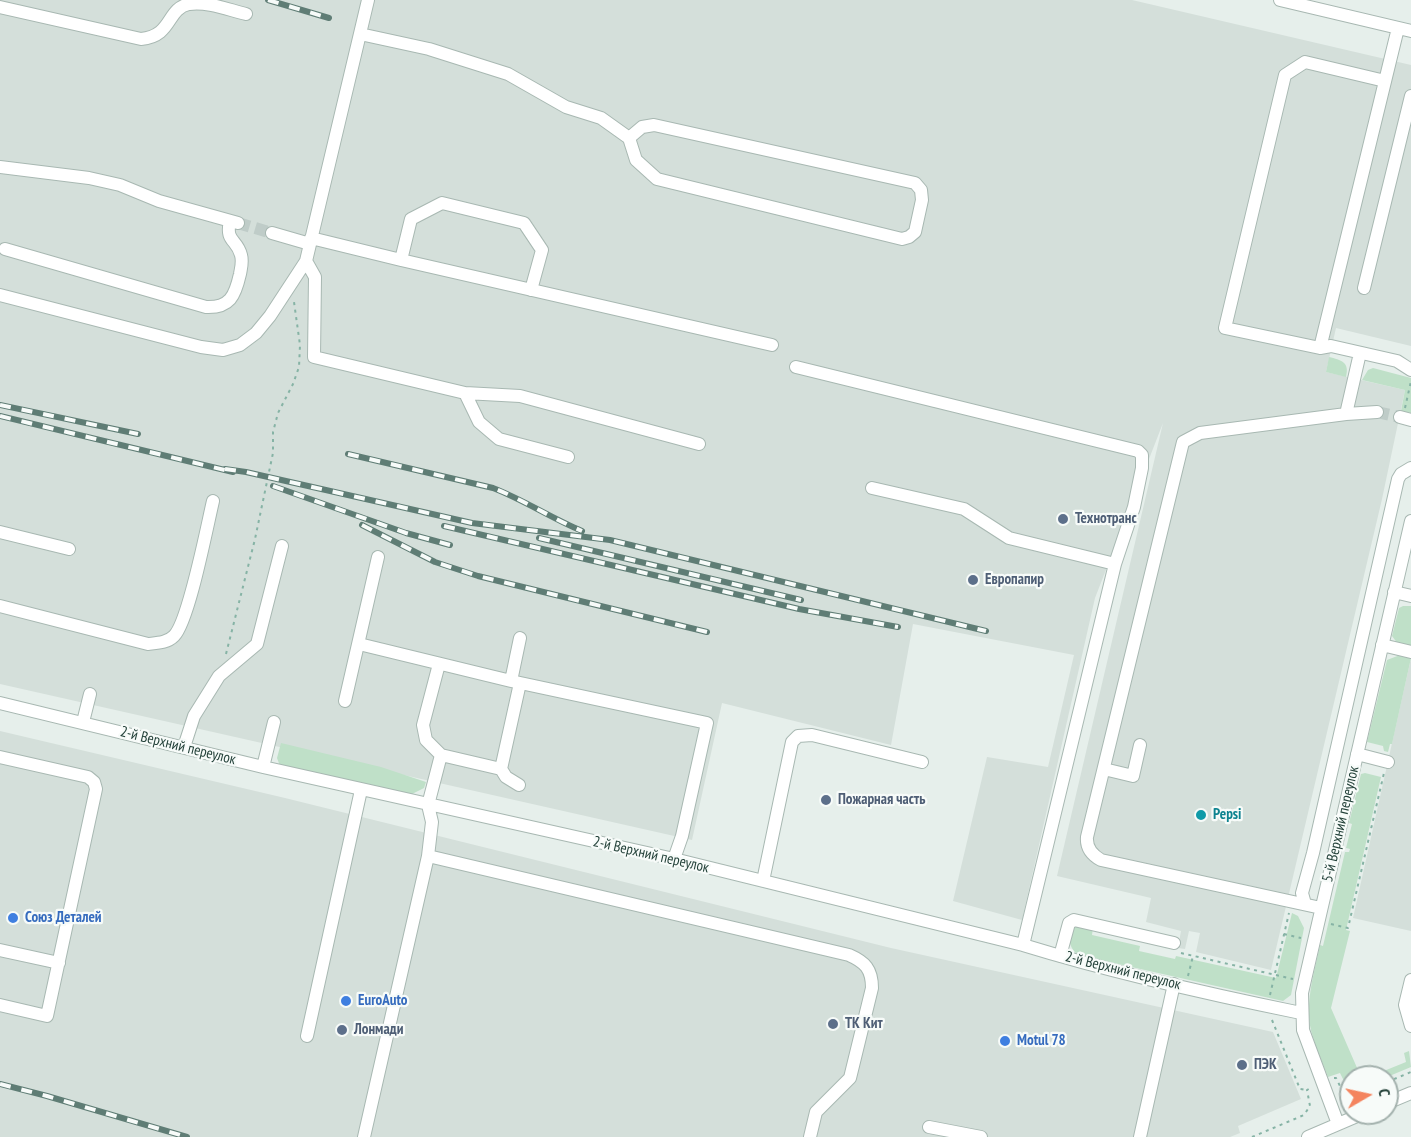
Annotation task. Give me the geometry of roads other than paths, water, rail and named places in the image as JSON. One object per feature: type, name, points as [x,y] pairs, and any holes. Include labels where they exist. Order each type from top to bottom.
[{"type":"street","points":[[0,295],[201,347],[223,350],[240,345],[256,333],[270,316],[306,261],[368,0]]},
{"type":"street","points":[[1280,0],[1411,31]]},
{"type":"street","points":[[0,7],[141,39],[154,38],[163,31],[177,10],[188,4],[203,4],[246,14]]},
{"type":"street","points":[[1320,348],[1398,28]]},
{"type":"street","points":[[360,34],[429,49],[508,74],[566,107],[601,118],[629,138],[636,160],[657,179],[902,239],[915,232],[922,200],[921,190],[915,183],[654,125],[642,127],[629,138]]},
{"type":"street","points":[[1385,81],[1305,62],[1285,75],[1225,328],[1320,348],[1331,346],[1397,361],[1411,370]]},
{"type":"street","points":[[1364,288],[1411,96]]},
{"type":"street","points":[[0,167],[89,178],[234,222],[228,235],[242,255],[242,264],[232,298],[216,308],[206,308],[5,249]]},
{"type":"street","points":[[401,260],[411,219],[441,202],[524,224],[542,250],[531,290]]},
{"type":"street","points":[[272,233],[401,260],[772,345]]},
{"type":"street","points":[[306,261],[315,277],[314,357],[465,393],[520,396],[699,444]]},
{"type":"street","points":[[1346,414],[1360,353]]},
{"type":"street","points":[[796,367],[1138,451],[1142,455],[1142,468],[1134,507],[1115,564],[1023,945]]},
{"type":"street","points":[[465,393],[479,422],[499,439],[568,457]]},
{"type":"street","points":[[1321,909],[1101,860],[1096,858],[1088,848],[1087,837],[1183,442],[1200,433],[1377,412]]},
{"type":"street","points":[[1299,903],[1316,841],[1398,479],[1401,474],[1411,468]]},
{"type":"street","points":[[872,488],[964,509],[1009,538],[1115,564]]},
{"type":"street","points":[[0,606],[148,644],[163,642],[173,637],[180,628],[213,501]]},
{"type":"street","name":"5-й Верхний переулок","points":[[1338,1124],[1303,1030],[1301,1013],[1304,982],[1411,521]]},
{"type":"street","points":[[0,532],[69,549]]},
{"type":"street","points":[[184,747],[194,716],[219,676],[257,644],[282,546]]},
{"type":"street","points":[[345,701],[378,557]]},
{"type":"street","points":[[1394,592],[1411,596]]},
{"type":"street","points":[[519,785],[506,777],[501,769],[520,638]]},
{"type":"street","points":[[359,644],[515,682],[707,723],[674,860]]},
{"type":"street","points":[[1382,645],[1411,652]]},
{"type":"street","points":[[439,664],[423,725],[426,740],[441,755],[501,769]]},
{"type":"street","points":[[82,722],[90,694]]},
{"type":"street","name":"2-й Верхний переулок","points":[[0,703],[361,790],[763,881],[1179,986],[1301,1013]]},
{"type":"street","points":[[263,767],[274,722]]},
{"type":"street","points":[[763,881],[792,742],[798,736],[812,735],[922,762]]},
{"type":"street","points":[[1104,769],[1133,776],[1140,745]]},
{"type":"street","points":[[1357,754],[1388,761]]},
{"type":"street","points":[[363,1137],[428,856],[432,822],[428,805],[441,755]]},
{"type":"street","points":[[0,757],[88,777],[94,782],[96,789],[47,1016],[0,1005]]},
{"type":"street","points":[[307,1036],[361,790]]},
{"type":"street","points":[[428,856],[849,955],[860,960],[867,966],[872,976],[872,988],[850,1078],[816,1112],[810,1137]]},
{"type":"street","points":[[1060,956],[1069,923],[1074,921],[1174,943]]},
{"type":"street","points":[[0,950],[59,963]]},
{"type":"street","points":[[1411,980],[1405,1005],[1411,1026]]},
{"type":"street","points":[[1140,1137],[1179,986]]},
{"type":"street","points":[[1308,1137],[1338,1124]]},
{"type":"street","points":[[928,1127],[981,1137]]},
{"type":"tunnel","points":[[238,223],[272,233]]},
{"type":"tunnel","points":[[1377,412],[1400,417]]},
{"type":"railway","points":[[268,0],[329,18]]},
{"type":"railway","points":[[0,405],[138,434]]},
{"type":"railway","points":[[0,416],[233,472]]},
{"type":"railway","points":[[348,454],[493,488],[582,531]]},
{"type":"railway","points":[[225,469],[472,523],[610,540],[986,631]]},
{"type":"railway","points":[[273,486],[406,533],[450,545]]},
{"type":"railway","points":[[362,525],[435,562],[478,576],[707,632]]},
{"type":"railway","points":[[444,526],[799,609],[898,627]]},
{"type":"railway","points":[[539,538],[801,600]]},
{"type":"railway","points":[[0,1084],[187,1137]]},
{"type":"place","name":"Технотранс","points":[[1063,519]]},
{"type":"place","name":"Европапир","points":[[973,580]]},
{"type":"place","name":"Пожарная часть","points":[[826,800]]},
{"type":"place","name":"Pepsi","points":[[1201,815]]},
{"type":"place","name":"Союз Деталей","points":[[13,918]]},
{"type":"place","name":"EuroAuto","points":[[346,1001]]},
{"type":"place","name":"ТК Кит","points":[[833,1024]]},
{"type":"place","name":"Лонмади","points":[[342,1030]]},
{"type":"place","name":"Motul 78","points":[[1005,1041]]},
{"type":"place","name":"ПЭК","points":[[1242,1065]]}]
